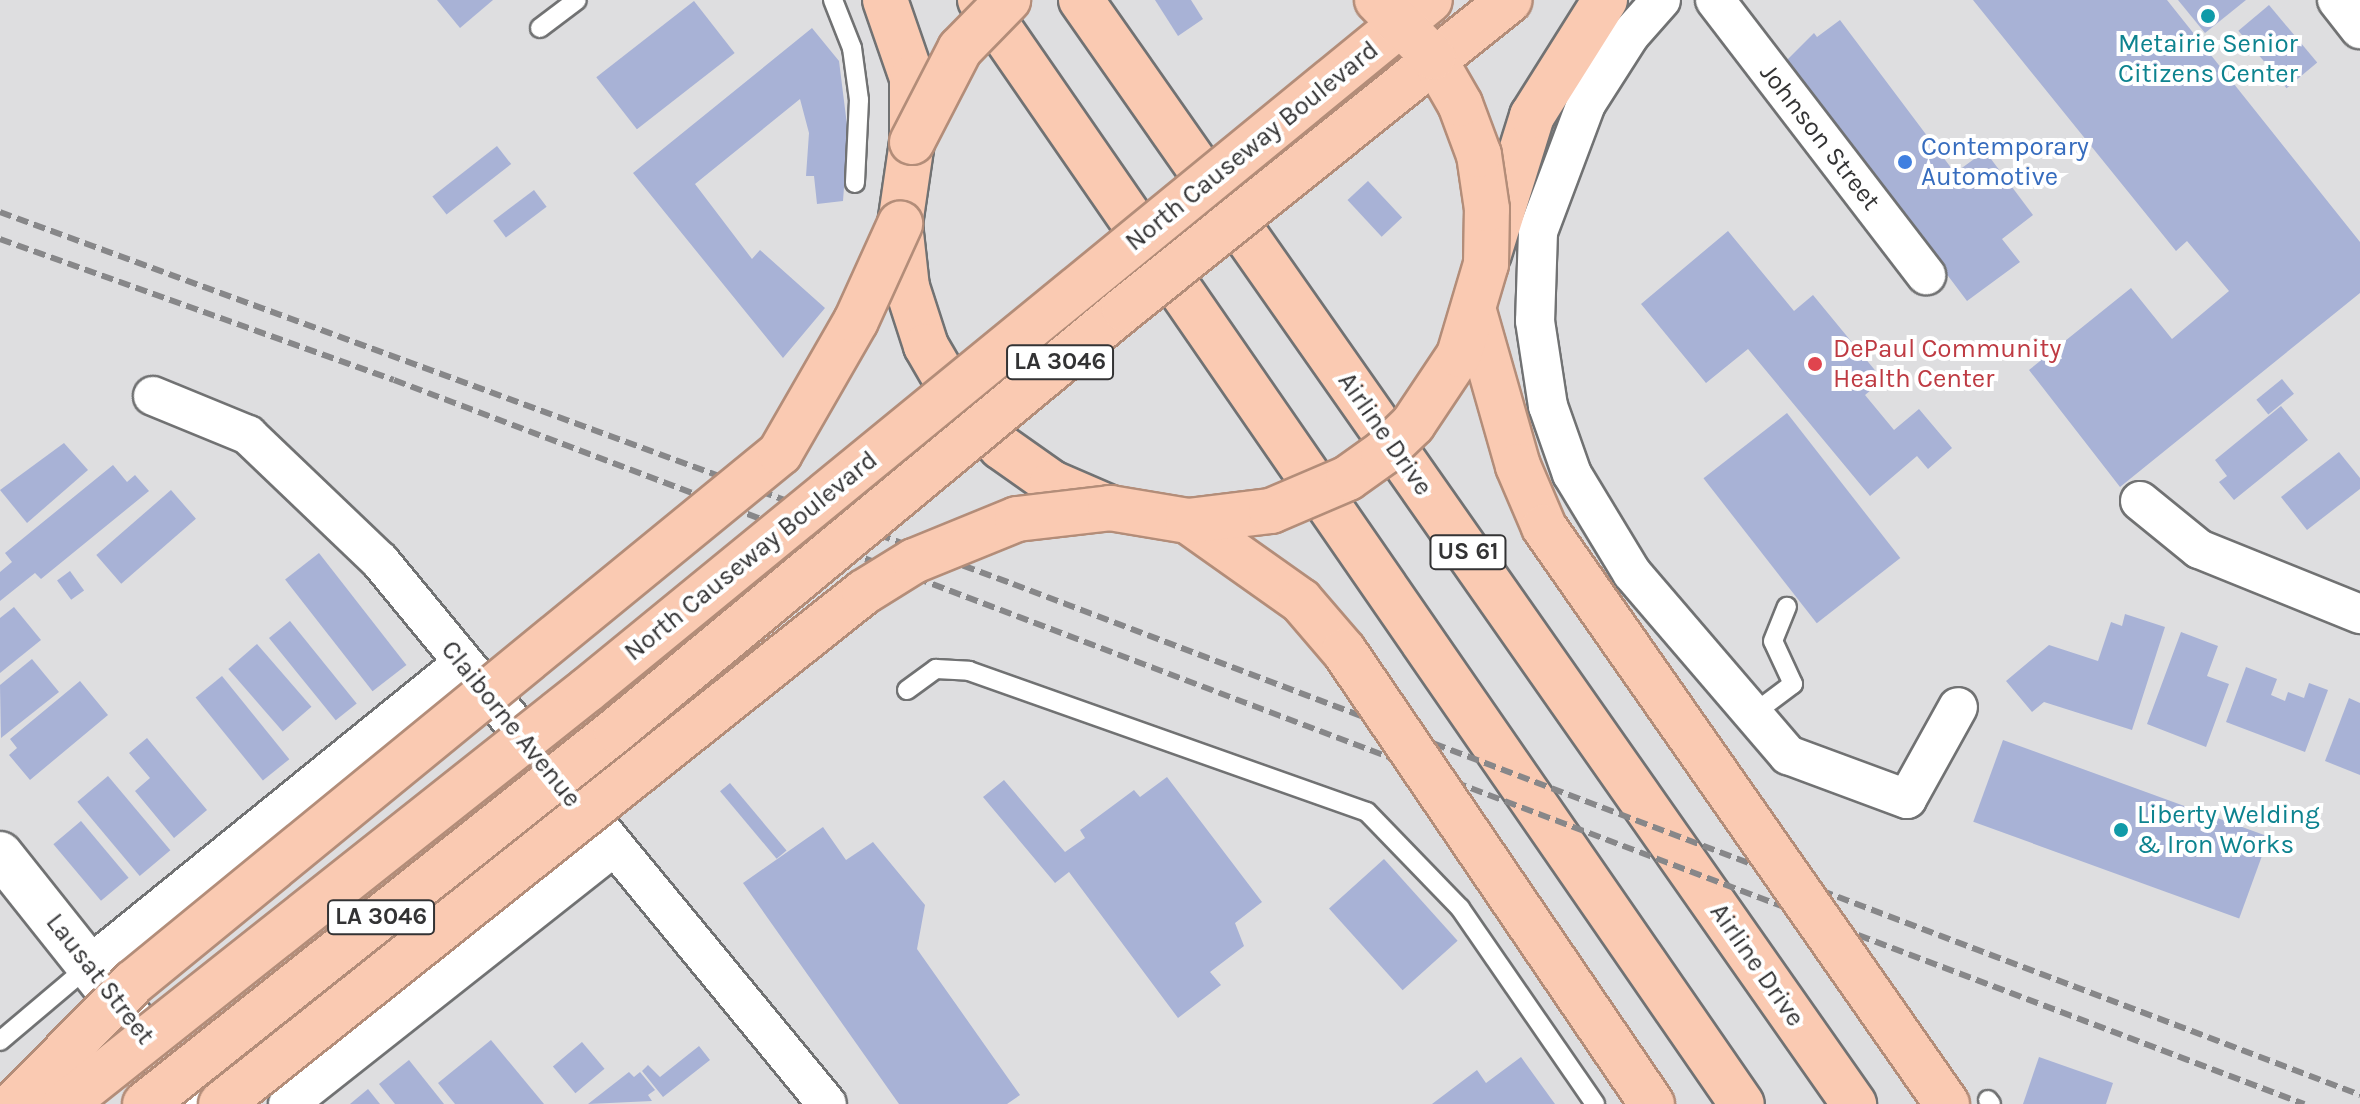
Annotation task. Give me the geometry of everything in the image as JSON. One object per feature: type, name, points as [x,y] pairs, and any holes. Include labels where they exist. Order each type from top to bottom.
[{"type":"highway","points":[[885,0],[912,78],[912,142],[900,224],[907,287],[926,346],[958,401],[1001,447],[1052,483],[1110,508],[1188,521],[1271,511],[1311,497],[1371,461],[1438,391],[1475,315],[1486,264],[1532,116],[1605,0]]},
{"type":"highway","points":[[980,0],[1742,1104]]},
{"type":"highway","points":[[912,142],[960,49],[1008,0]]},
{"type":"highway","name":"Airline Drive","points":[[1081,0],[1854,1104]]},
{"type":"highway","points":[[1377,0],[1433,57],[1460,104],[1483,182],[1486,264]]},
{"type":"highway","name":"North Causeway Boulevard","points":[[65,1104],[587,690],[1430,0]]},
{"type":"highway","name":"North Causeway Boulevard","points":[[145,1104],[616,730],[1124,309],[1510,0]]},
{"type":"highway","points":[[14,1104],[134,982],[780,453],[856,321],[900,224]]},
{"type":"highway","points":[[1475,315],[1518,466],[1544,527],[1975,1103]]},
{"type":"highway","points":[[221,1104],[864,592],[965,535],[1017,519],[1110,508]]},
{"type":"highway","points":[[1188,521],[1301,601],[1344,651],[1652,1104]]},
{"type":"street","points":[[1661,0],[1630,35],[1586,104],[1562,161],[1538,232],[1535,321],[1548,406],[1572,474],[1632,573],[1788,755],[1907,799],[1958,707]]},
{"type":"street","name":"Johnson Street","points":[[1715,0],[1926,275]]},
{"type":"street","points":[[2337,0],[2360,29]]},
{"type":"street","name":"Claiborne Avenue","points":[[153,396],[248,435],[315,493],[380,561],[827,1104]]},
{"type":"street","points":[[2140,501],[2199,549],[2360,614]]},
{"type":"street","points":[[90,965],[462,664]]},
{"type":"street","points":[[288,1104],[613,847]]},
{"type":"street","name":"Lausat Street","points":[[0,854],[199,1104]]},
{"type":"lane","points":[[540,28],[577,0]]},
{"type":"lane","points":[[833,0],[852,48],[859,100],[855,183]]},
{"type":"lane","points":[[1753,714],[1793,684],[1773,641],[1787,607]]},
{"type":"lane","points":[[907,690],[936,669],[969,671],[1367,812],[1460,908],[1595,1104]]},
{"type":"lane","points":[[0,1041],[90,965]]},
{"type":"building","points":[[437,0],[493,0],[460,28]]},
{"type":"building","points":[[1155,0],[1191,0],[1203,19],[1178,36]]},
{"type":"building","points":[[1973,0],[2167,0],[2360,242],[2360,293],[2120,487],[2029,370],[2131,288],[2172,339],[2229,291],[2187,241],[2176,251]]},
{"type":"building","name":"Metairie Senior Citizens Center","points":[[2178,0],[2246,0],[2205,33]]},
{"type":"building","points":[[694,1],[735,53],[637,129],[596,77]]},
{"type":"building","points":[[2269,5],[2317,62],[2287,88],[2238,31]]},
{"type":"building","name":"Contemporary Automotive","points":[[1840,20],[1955,173],[1985,151],[2033,215],[2002,239],[2020,262],[1967,301],[1786,61],[1814,33],[1817,37]]},
{"type":"building","points":[[812,28],[839,61],[848,133],[843,201],[817,204],[814,176],[806,176],[809,133],[800,99],[695,184],[752,259],[760,250],[825,308],[783,358],[633,173]]},
{"type":"building","points":[[497,146],[511,164],[447,215],[432,196]]},
{"type":"building","points":[[1368,181],[1402,218],[1382,237],[1348,200]]},
{"type":"building","points":[[534,190],[547,207],[506,237],[493,221]]},
{"type":"building","name":"DePaul Community Health Center","points":[[1728,231],[1794,311],[1813,295],[1883,380],[1865,395],[1894,430],[1919,409],[1952,448],[1928,469],[1917,456],[1870,496],[1748,349],[1706,383],[1641,304]]},
{"type":"building","points":[[2282,379],[2294,394],[2268,415],[2256,400]]},
{"type":"building","points":[[2281,406],[2308,440],[2234,500],[2219,482],[2227,476],[2215,460]]},
{"type":"building","points":[[1787,413],[1900,558],[1817,623],[1703,478]]},
{"type":"building","points":[[64,443],[88,470],[27,523],[0,490]]},
{"type":"building","points":[[2339,452],[2360,478],[2360,489],[2307,530],[2281,497]]},
{"type":"building","points":[[113,465],[127,482],[135,475],[149,491],[41,579],[35,573],[0,601],[0,572],[12,562],[5,553]]},
{"type":"building","points":[[171,490],[196,519],[121,584],[96,555]]},
{"type":"building","points":[[319,553],[406,665],[373,691],[285,579]]},
{"type":"building","points":[[70,571],[84,590],[71,600],[57,580]]},
{"type":"building","points":[[14,607],[41,640],[0,673],[0,618]]},
{"type":"building","points":[[2125,614],[2165,627],[2132,730],[2044,702],[2032,712],[2006,681],[2049,645],[2098,661],[2111,622],[2122,626]]},
{"type":"building","points":[[290,621],[357,703],[336,720],[269,638]]},
{"type":"building","points":[[2181,632],[2218,646],[2207,676],[2229,684],[2206,747],[2147,724]]},
{"type":"building","points":[[257,644],[311,707],[283,732],[228,669]]},
{"type":"building","points":[[32,659],[59,692],[1,738],[0,685]]},
{"type":"building","points":[[2246,667],[2277,679],[2271,695],[2285,701],[2288,692],[2304,698],[2309,683],[2328,690],[2305,752],[2226,722]]},
{"type":"building","points":[[222,676],[289,759],[263,781],[196,697]]},
{"type":"building","points":[[80,681],[108,715],[30,780],[9,755],[17,748],[10,739]]},
{"type":"building","points":[[2349,698],[2360,703],[2360,775],[2325,761]]},
{"type":"building","points":[[147,738],[207,810],[174,838],[135,791],[150,778],[129,753]]},
{"type":"building","name":"Liberty Welding & Iron Works","points":[[2003,740],[2269,837],[2239,919],[1973,822]]},
{"type":"building","points":[[108,776],[170,850],[140,876],[77,802]]},
{"type":"building","points":[[1167,777],[1262,902],[1235,923],[1244,946],[1210,972],[1221,985],[1178,1018],[1069,872],[1055,883],[983,797],[1004,780],[1065,852],[1085,838],[1080,830],[1134,790],[1140,797]]},
{"type":"building","points":[[730,783],[787,850],[777,859],[720,791]]},
{"type":"building","points":[[81,821],[129,878],[101,901],[53,844]]},
{"type":"building","points":[[823,827],[846,860],[873,842],[925,905],[917,949],[1020,1095],[1007,1104],[899,1104],[743,883]]},
{"type":"building","points":[[1384,859],[1458,941],[1403,990],[1329,909]]},
{"type":"building","points":[[491,1040],[544,1104],[455,1104],[438,1083]]},
{"type":"building","points":[[582,1042],[604,1069],[575,1093],[553,1066]]},
{"type":"building","points":[[699,1046],[710,1060],[663,1097],[642,1071],[648,1065],[660,1077]]},
{"type":"building","points":[[1521,1057],[1555,1104],[1432,1104],[1477,1070],[1486,1083]]},
{"type":"building","points":[[2039,1057],[2113,1083],[2106,1104],[2023,1104]]},
{"type":"building","points":[[409,1060],[444,1104],[395,1104],[379,1084]]},
{"type":"building","points":[[629,1072],[634,1077],[640,1072],[655,1090],[648,1095],[652,1101],[588,1104]]},
{"type":"building","points":[[368,1089],[380,1104],[350,1104]]},
{"type":"railway","points":[[0,212],[1013,584],[2360,1095]]},
{"type":"railway","points":[[0,239],[394,380],[2304,1104]]},
{"type":"place","name":"Metairie Senior Citizens Center","points":[[2208,16]]},
{"type":"place","name":"Contemporary Automotive","points":[[1905,162]]},
{"type":"place","name":"DePaul Community Health Center","points":[[1815,364]]},
{"type":"place","name":"Liberty Welding & Iron Works","points":[[2121,830]]}]
